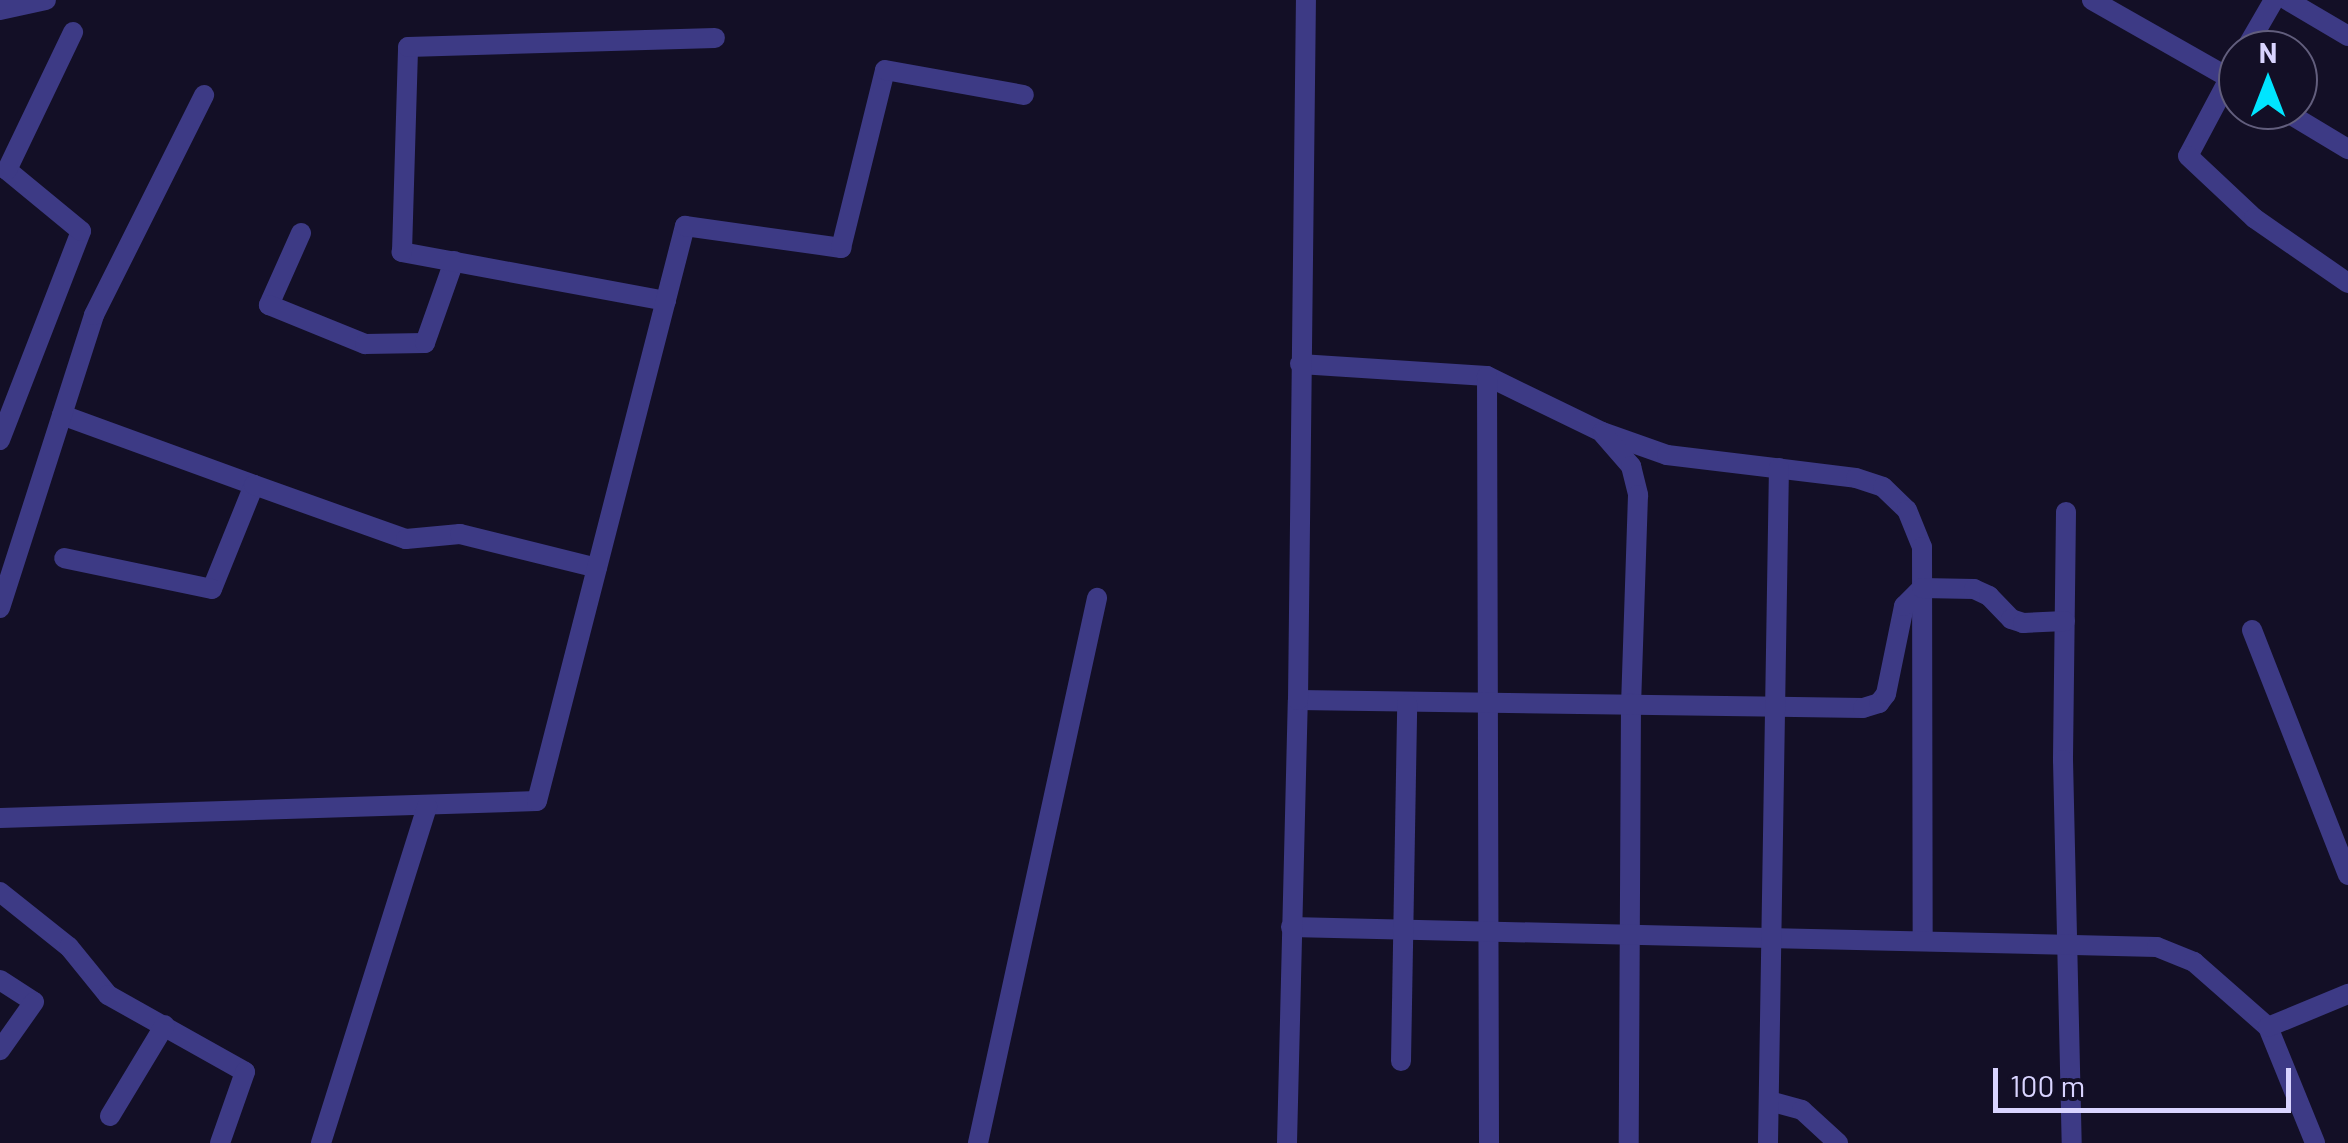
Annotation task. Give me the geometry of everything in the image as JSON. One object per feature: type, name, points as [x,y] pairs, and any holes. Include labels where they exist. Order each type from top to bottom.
[{"type":"street","points":[[0,10],[46,0]]},
{"type":"street","points":[[1287,1143],[1298,700],[1306,0]]},
{"type":"street","points":[[2092,0],[2218,65]]},
{"type":"street","points":[[2257,30],[2274,0]]},
{"type":"street","points":[[2287,0],[2348,36]]},
{"type":"street","points":[[0,440],[81,230],[8,170],[73,32]]},
{"type":"street","points":[[666,302],[402,252],[408,47],[715,38]]},
{"type":"street","points":[[0,818],[537,801],[685,226],[842,248],[884,70],[1024,95]]},
{"type":"street","points":[[0,608],[94,315],[204,95]]},
{"type":"street","points":[[2218,104],[2188,156],[2254,218],[2348,283]]},
{"type":"street","points":[[2316,130],[2348,149]]},
{"type":"street","points":[[301,233],[268,305],[365,344],[425,343],[454,261]]},
{"type":"street","points":[[1300,364],[1487,376],[1602,432],[1667,455],[1856,478],[1884,487],[1907,510],[1922,546],[1923,940]]},
{"type":"street","points":[[1487,376],[1488,1143]]},
{"type":"street","points":[[62,414],[406,539],[460,534],[597,568]]},
{"type":"street","points":[[1602,432],[1631,466],[1638,495],[1631,703],[1633,936],[1629,1143]]},
{"type":"street","points":[[1768,1143],[1779,468]]},
{"type":"street","points":[[64,558],[212,589],[254,484]]},
{"type":"street","points":[[2066,512],[2072,1143]]},
{"type":"street","points":[[1298,700],[1863,708],[1879,703],[1892,678],[1904,606],[1922,588],[1974,589],[1989,596],[2010,619],[2023,623],[2065,621]]},
{"type":"street","points":[[978,1143],[1097,598]]},
{"type":"street","points":[[2252,630],[2348,875]]},
{"type":"street","points":[[1401,1062],[1407,704]]},
{"type":"street","points":[[321,1143],[426,806]]},
{"type":"street","points":[[0,892],[69,946],[108,995],[245,1072],[220,1143]]},
{"type":"street","points":[[1291,927],[2157,947],[2194,962],[2268,1027],[2315,1143]]},
{"type":"street","points":[[0,980],[34,1002],[0,1050]]},
{"type":"street","points":[[2268,1027],[2348,994]]},
{"type":"street","points":[[110,1116],[166,1025]]},
{"type":"street","points":[[1769,1101],[1802,1110],[1838,1143]]}]
